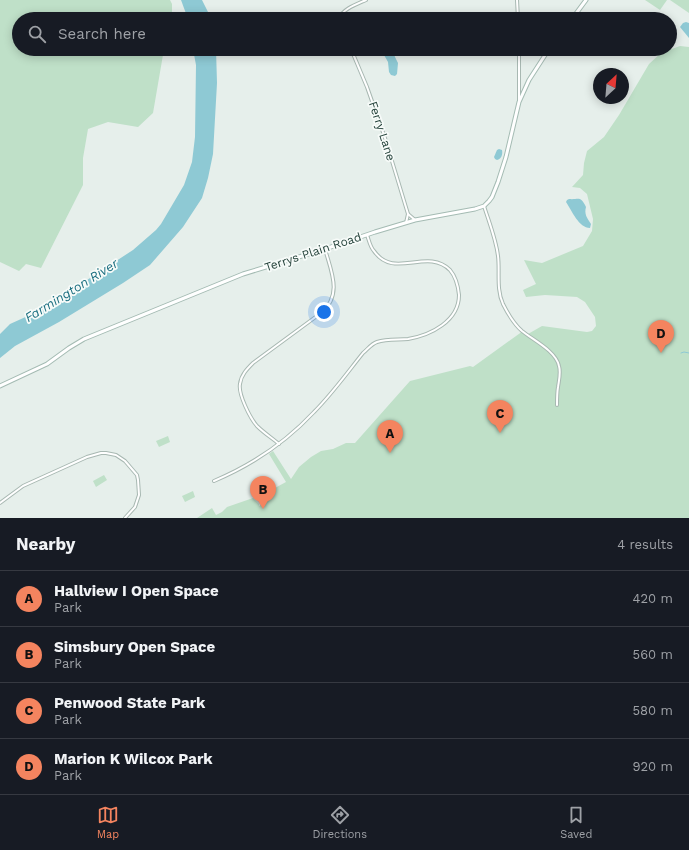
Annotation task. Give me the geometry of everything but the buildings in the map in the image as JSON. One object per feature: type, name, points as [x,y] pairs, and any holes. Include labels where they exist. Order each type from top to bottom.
[{"type":"street","points":[[344,12],[366,0]]},
{"type":"street","points":[[517,0],[518,12]]},
{"type":"street","points":[[577,12],[586,0]]},
{"type":"street","name":"Ferry Lane","points":[[354,56],[367,87],[385,138],[408,214],[406,223]]},
{"type":"street","points":[[518,56],[519,102]]},
{"type":"street","points":[[545,56],[524,90],[519,102],[498,182],[492,197],[484,206],[498,253],[501,300],[520,330],[544,347],[558,361],[560,368],[557,405]]},
{"type":"street","points":[[519,89],[524,90]]},
{"type":"street","name":"Terrys Plain Road","points":[[0,386],[47,364],[69,348],[90,337],[243,274],[415,220],[484,206]]},
{"type":"street","points":[[408,214],[415,220]]},
{"type":"street","points":[[214,481],[248,464],[279,444],[314,413],[371,345],[379,341],[408,338],[433,332],[452,316],[457,307],[459,298],[457,282],[454,274],[447,267],[440,263],[431,261],[400,264],[384,260],[373,251],[367,235]]},
{"type":"street","points":[[279,444],[256,424],[243,401],[239,388],[240,383],[245,373],[253,363],[321,313],[330,304],[333,295],[334,283],[324,249]]},
{"type":"street","points":[[0,503],[34,480],[87,456],[106,453],[116,455],[125,461],[137,475],[139,495],[135,507],[125,518]]},
{"type":"green space","points":[[0,0],[170,0],[172,4],[172,12],[12,12],[12,56],[163,56],[153,113],[138,127],[108,122],[88,129],[83,158],[83,185],[41,268],[26,264],[19,271],[0,262]]},
{"type":"green space","points":[[645,0],[667,0],[660,10]]},
{"type":"green space","points":[[670,0],[689,0],[689,13]]},
{"type":"green space","points":[[677,47],[689,47],[689,518],[197,518],[212,508],[216,515],[227,507],[253,498],[259,506],[268,500],[273,489],[286,482],[269,454],[273,451],[291,479],[299,467],[321,451],[333,449],[346,443],[355,443],[410,381],[470,366],[473,367],[523,331],[528,334],[542,326],[587,332],[592,331],[596,326],[595,317],[585,302],[577,297],[545,295],[526,297],[523,290],[536,284],[524,260],[542,263],[583,246],[592,231],[593,219],[587,194],[580,188],[572,187],[583,175],[587,151],[604,137],[625,104],[629,104],[629,98],[649,64],[658,56],[677,56]]},
{"type":"green space","points":[[168,436],[170,442],[159,447],[156,441]]},
{"type":"green space","points":[[104,475],[107,480],[96,487],[93,481]]},
{"type":"green space","points":[[193,491],[195,497],[185,502],[182,496]]},
{"type":"water","points":[[181,0],[202,0],[208,12],[185,12]]},
{"type":"water","points":[[686,22],[689,23],[689,38],[680,27]]},
{"type":"water","points":[[194,56],[216,56],[217,83],[213,154],[202,198],[183,227],[150,265],[59,322],[15,346],[0,358],[0,334],[10,324],[41,310],[133,250],[161,224],[184,185],[192,162],[195,137],[196,65]]},
{"type":"water","points":[[385,56],[395,56],[398,63],[397,74],[395,76],[391,75],[389,72],[388,62]]},
{"type":"water","points":[[499,149],[502,150],[502,154],[501,158],[497,160],[494,157]]},
{"type":"water","points":[[569,199],[581,199],[586,207],[585,212],[591,224],[590,228],[582,225],[576,218],[566,202]]},
{"type":"waterway","points":[[681,353],[689,353]]},
{"type":"place","name":"Marion K Wilcox Park","points":[[661,353]]},
{"type":"place","name":"Penwood State Park","points":[[500,433]]},
{"type":"place","name":"Hallview I Open Space","points":[[390,453]]},
{"type":"place","name":"Simsbury Open Space","points":[[263,509]]},
{"type":"water label","name":"Farmington River","points":[[71,290]]}]
